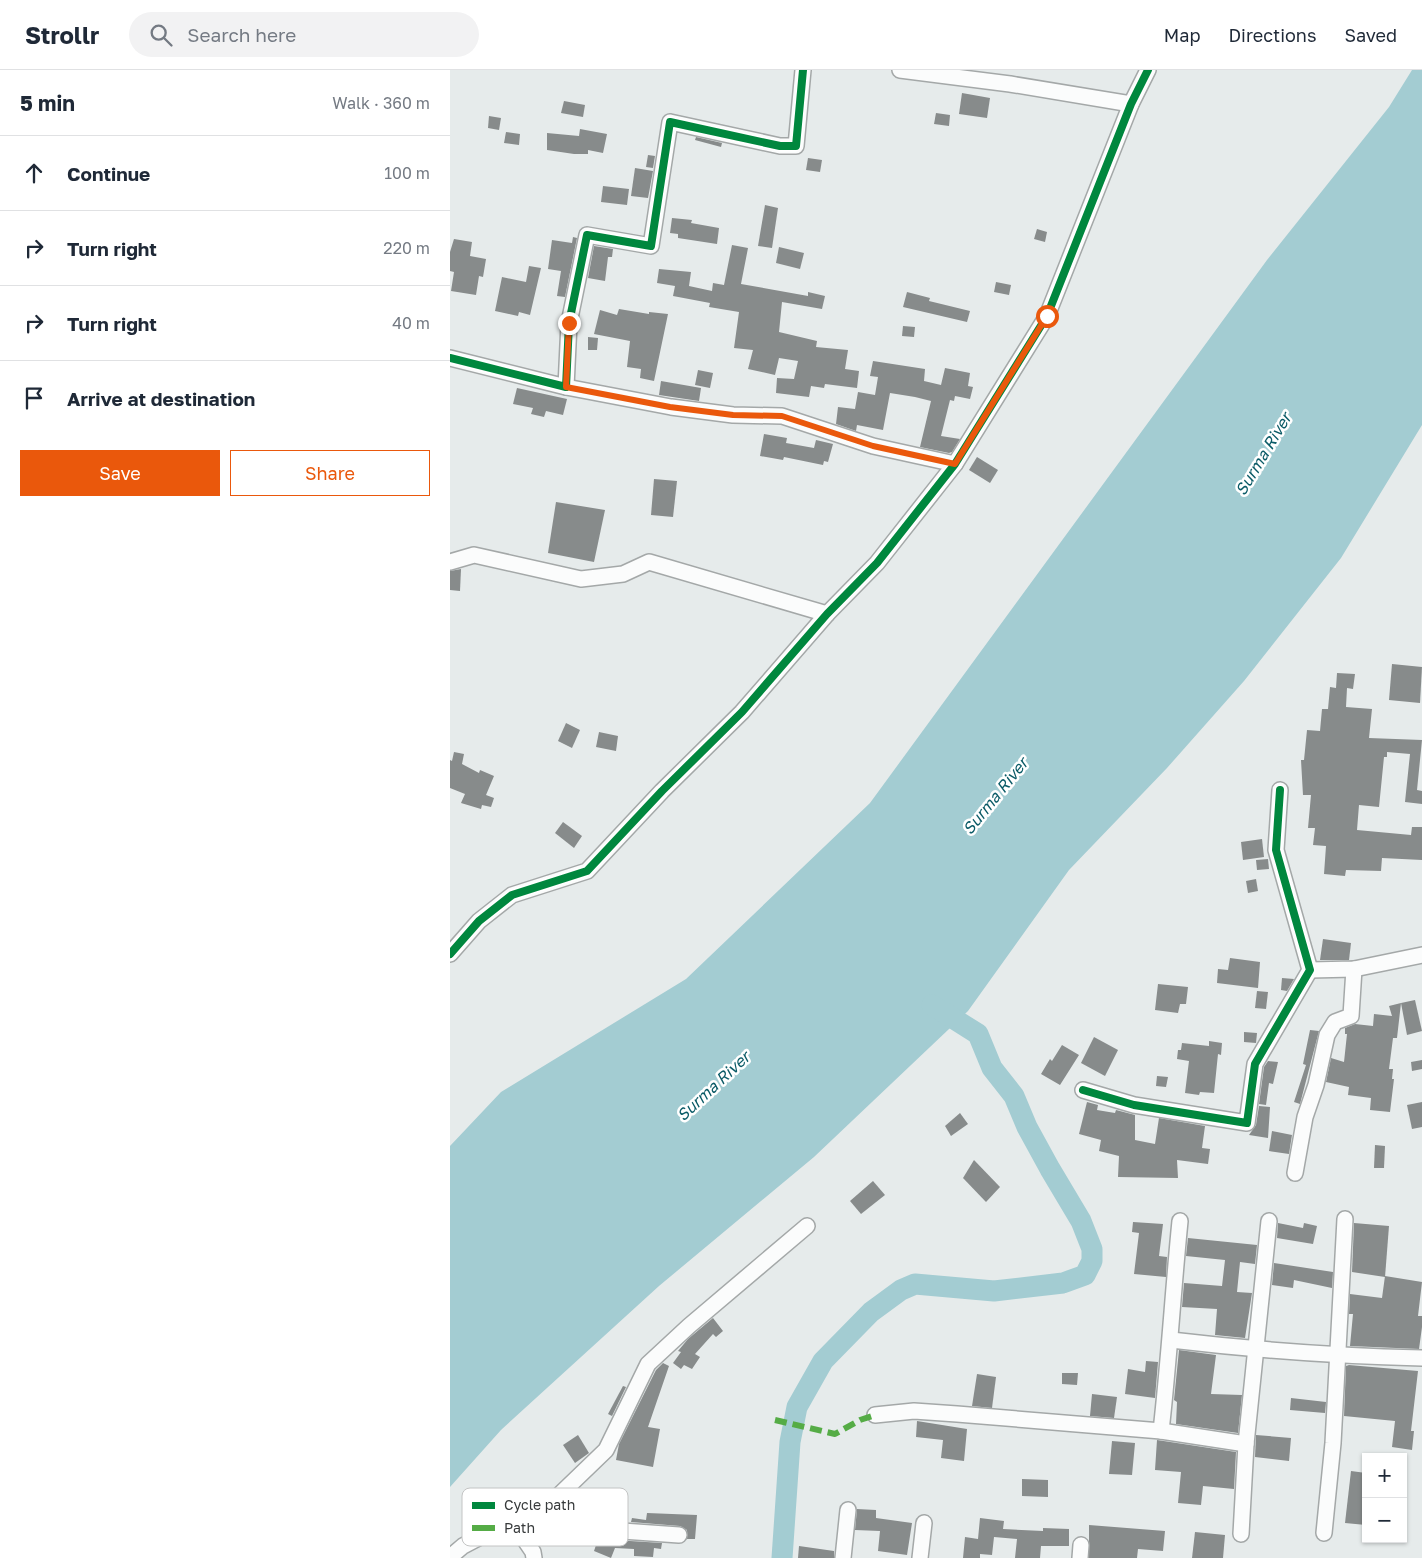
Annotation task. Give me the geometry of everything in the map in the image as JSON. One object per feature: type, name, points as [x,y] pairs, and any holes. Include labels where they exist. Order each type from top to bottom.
[{"type":"street","points":[[566,387],[569,323],[587,235],[651,246],[670,122],[780,146],[796,146],[803,70]]},
{"type":"street","points":[[900,70],[1010,84],[1131,104]]},
{"type":"street","points":[[450,954],[479,921],[512,895],[587,871],[742,712],[826,614],[877,563],[955,464],[1047,316],[1131,104],[1148,70]]},
{"type":"street","points":[[450,358],[566,387],[670,407],[733,415],[782,416],[873,446],[955,464]]},
{"type":"street","points":[[450,562],[474,556],[581,579],[623,574],[649,562],[826,614]]},
{"type":"street","points":[[1084,1090],[1134,1105],[1247,1123],[1255,1064],[1310,970],[1276,850],[1280,790]]},
{"type":"street","points":[[1310,970],[1354,969],[1421,959]]},
{"type":"street","points":[[1295,1173],[1305,1117],[1316,1086],[1327,1035],[1336,1022],[1351,1016],[1354,969]]},
{"type":"street","points":[[1324,1533],[1332,1443],[1345,1219]]},
{"type":"street","points":[[1161,1431],[1171,1340],[1173,1292],[1180,1221]]},
{"type":"street","points":[[1241,1534],[1246,1444],[1269,1221]]},
{"type":"street","points":[[567,1488],[606,1450],[648,1364],[689,1326],[807,1226]]},
{"type":"street","points":[[1171,1340],[1255,1350],[1336,1356],[1422,1358]]},
{"type":"street","points":[[875,1415],[914,1411],[1161,1431],[1246,1444]]},
{"type":"street","points":[[843,1558],[848,1510]]},
{"type":"street","points":[[920,1558],[924,1523]]},
{"type":"street","points":[[628,1531],[679,1535]]},
{"type":"street","points":[[450,1557],[463,1546]]},
{"type":"street","points":[[529,1546],[534,1558]]},
{"type":"water","name":"Surma River","points":[[1412,70],[1422,70],[1422,425],[1341,558],[1244,681],[1167,768],[1069,870],[968,1011],[814,1157],[659,1286],[501,1430],[450,1487],[450,1146],[501,1092],[686,979],[870,803],[1267,260],[1389,107]]},
{"type":"building","points":[[962,93],[990,98],[987,118],[959,114]]},
{"type":"building","points":[[564,101],[585,105],[583,117],[561,113]]},
{"type":"building","points":[[936,113],[950,115],[949,126],[934,124]]},
{"type":"building","points":[[489,116],[501,118],[499,130],[488,128]]},
{"type":"building","points":[[580,129],[607,134],[603,153],[588,150],[588,154],[574,154],[547,150],[547,133],[579,136]]},
{"type":"building","points":[[506,132],[520,134],[519,145],[504,143]]},
{"type":"building","points":[[696,137],[722,143],[721,147],[695,140]]},
{"type":"building","points":[[648,155],[655,156],[653,168],[646,167]]},
{"type":"building","points":[[808,158],[822,160],[820,172],[806,170]]},
{"type":"building","points":[[635,168],[653,171],[648,198],[631,196]]},
{"type":"building","points":[[603,186],[629,189],[627,205],[601,202]]},
{"type":"building","points":[[765,205],[778,208],[772,248],[758,246]]},
{"type":"building","points":[[672,218],[692,220],[691,223],[719,228],[717,244],[678,238],[678,234],[670,233]]},
{"type":"building","points":[[1037,229],[1047,232],[1045,242],[1034,239]]},
{"type":"building","points":[[573,237],[577,238],[565,297],[557,296],[561,271],[548,269],[552,240],[572,243]]},
{"type":"building","points":[[454,239],[472,242],[470,256],[486,259],[483,277],[479,276],[476,295],[451,291],[454,272],[450,271],[450,252]]},
{"type":"building","points":[[732,245],[748,248],[741,284],[808,296],[808,292],[825,296],[822,309],[782,302],[779,332],[817,341],[816,347],[848,350],[845,369],[859,371],[857,388],[825,384],[824,388],[811,386],[809,397],[776,393],[777,378],[794,379],[798,361],[779,358],[775,375],[748,369],[753,350],[734,348],[739,312],[709,307],[710,303],[673,296],[675,286],[657,283],[659,269],[691,272],[689,286],[712,291],[713,283],[724,285]]},
{"type":"building","points":[[594,246],[613,249],[612,257],[608,257],[605,281],[588,278]]},
{"type":"building","points":[[779,247],[804,253],[800,269],[776,263]]},
{"type":"building","points":[[529,266],[541,268],[530,315],[519,312],[518,316],[495,311],[502,277],[526,282]]},
{"type":"building","points":[[996,282],[1011,285],[1009,295],[994,292]]},
{"type":"building","points":[[907,292],[930,298],[929,301],[970,311],[967,322],[903,307]]},
{"type":"building","points":[[619,309],[649,314],[649,312],[668,314],[654,381],[640,378],[641,369],[627,367],[630,341],[594,334],[600,310],[617,315]]},
{"type":"building","points":[[903,326],[915,327],[914,337],[902,336]]},
{"type":"building","points":[[588,337],[598,338],[597,350],[588,350]]},
{"type":"building","points":[[873,361],[925,369],[924,381],[941,385],[945,368],[970,373],[968,386],[973,387],[970,399],[955,396],[954,401],[950,400],[941,436],[960,439],[952,452],[920,447],[931,401],[915,397],[890,393],[883,430],[857,425],[856,431],[836,424],[838,407],[855,409],[858,392],[875,395],[878,377],[870,376]]},
{"type":"building","points":[[698,370],[713,373],[710,388],[695,385]]},
{"type":"building","points":[[661,381],[701,388],[699,401],[659,395]]},
{"type":"building","points":[[517,388],[567,399],[563,415],[546,411],[544,417],[531,414],[533,408],[513,404]]},
{"type":"building","points":[[764,434],[787,438],[786,443],[814,448],[816,440],[833,444],[828,462],[824,461],[823,465],[784,457],[783,460],[760,456]]},
{"type":"building","points":[[977,457],[998,470],[990,483],[969,470]]},
{"type":"building","points":[[654,479],[677,481],[673,517],[651,515]]},
{"type":"building","points":[[556,502],[605,510],[594,562],[548,553]]},
{"type":"building","points":[[461,569],[460,591],[450,590],[450,571]]},
{"type":"building","points":[[1392,664],[1422,667],[1420,703],[1389,700]]},
{"type":"building","points":[[1337,673],[1355,674],[1353,689],[1347,688],[1346,707],[1372,709],[1369,738],[1422,740],[1417,790],[1422,791],[1422,804],[1405,802],[1410,754],[1387,752],[1387,757],[1384,757],[1379,807],[1359,805],[1357,830],[1411,835],[1412,827],[1422,827],[1422,860],[1382,858],[1381,871],[1346,870],[1345,876],[1324,874],[1326,846],[1313,845],[1315,828],[1308,828],[1311,795],[1303,795],[1301,760],[1304,760],[1307,730],[1320,731],[1322,709],[1328,709],[1330,687],[1336,688]]},
{"type":"building","points":[[566,723],[580,730],[572,748],[558,741]]},
{"type":"building","points":[[599,732],[618,736],[616,751],[596,747]]},
{"type":"building","points":[[454,752],[464,754],[462,764],[479,773],[480,770],[494,776],[486,795],[494,798],[491,807],[482,805],[481,809],[461,803],[465,794],[450,788],[450,760],[452,761]]},
{"type":"building","points":[[563,822],[582,836],[574,848],[555,833]]},
{"type":"building","points":[[1262,839],[1264,857],[1243,860],[1241,842]]},
{"type":"building","points":[[1268,859],[1269,869],[1257,870],[1256,860]]},
{"type":"building","points":[[1256,879],[1258,891],[1248,893],[1246,881]]},
{"type":"building","points":[[1323,939],[1351,943],[1349,960],[1320,960]]},
{"type":"building","points":[[1230,958],[1260,962],[1258,988],[1217,983],[1218,969],[1228,970]]},
{"type":"building","points":[[1282,978],[1294,979],[1287,991],[1281,990]]},
{"type":"building","points":[[1158,984],[1188,987],[1186,1004],[1180,1004],[1178,1013],[1155,1010]]},
{"type":"building","points":[[1257,991],[1268,992],[1266,1009],[1255,1008]]},
{"type":"building","points":[[1415,1000],[1422,1031],[1407,1035],[1401,1003]]},
{"type":"building","points":[[1401,1003],[1397,1038],[1393,1038],[1389,1069],[1393,1069],[1392,1079],[1394,1079],[1390,1112],[1370,1110],[1371,1098],[1348,1095],[1349,1087],[1326,1082],[1331,1058],[1344,1062],[1347,1034],[1345,1034],[1345,1028],[1355,1024],[1373,1026],[1374,1014],[1392,1016],[1389,1006]]},
{"type":"building","points":[[1310,1030],[1319,1031],[1300,1104],[1294,1102],[1306,1065],[1303,1064]]},
{"type":"building","points":[[1244,1032],[1257,1033],[1256,1043],[1244,1042]]},
{"type":"building","points":[[1094,1037],[1118,1050],[1105,1076],[1081,1063]]},
{"type":"building","points":[[1209,1041],[1222,1043],[1221,1055],[1218,1054],[1214,1093],[1200,1092],[1199,1095],[1185,1093],[1189,1061],[1177,1059],[1178,1050],[1181,1050],[1182,1043],[1209,1046]]},
{"type":"building","points":[[1062,1045],[1079,1055],[1060,1085],[1041,1074],[1050,1059],[1052,1061]]},
{"type":"building","points":[[1422,1060],[1422,1069],[1412,1071],[1411,1062]]},
{"type":"building","points":[[1268,1061],[1278,1062],[1273,1084],[1269,1083],[1266,1105],[1259,1104],[1264,1067]]},
{"type":"building","points":[[1157,1076],[1168,1077],[1166,1087],[1156,1086]]},
{"type":"building","points":[[1087,1102],[1098,1105],[1097,1110],[1115,1113],[1116,1110],[1135,1115],[1135,1140],[1155,1144],[1159,1118],[1205,1126],[1202,1148],[1210,1149],[1208,1164],[1177,1160],[1178,1178],[1118,1177],[1119,1156],[1099,1151],[1101,1140],[1079,1134]]},
{"type":"building","points":[[1422,1102],[1422,1127],[1412,1129],[1407,1105]]},
{"type":"building","points":[[1259,1106],[1270,1107],[1268,1138],[1249,1135],[1256,1125]]},
{"type":"building","points":[[960,1113],[968,1124],[951,1136],[945,1126]]},
{"type":"building","points":[[1272,1131],[1292,1135],[1289,1154],[1269,1151]]},
{"type":"building","points":[[1375,1145],[1385,1146],[1384,1168],[1374,1168]]},
{"type":"building","points":[[974,1160],[1000,1187],[986,1202],[963,1178]]},
{"type":"building","points":[[873,1181],[885,1195],[861,1214],[850,1201]]},
{"type":"building","points":[[1133,1222],[1163,1224],[1159,1256],[1167,1257],[1166,1277],[1134,1274],[1139,1233],[1132,1232]]},
{"type":"building","points":[[1278,1223],[1303,1228],[1304,1223],[1317,1226],[1313,1244],[1277,1238]]},
{"type":"building","points":[[1354,1223],[1389,1226],[1385,1277],[1352,1272]]},
{"type":"building","points":[[1188,1238],[1257,1245],[1255,1264],[1240,1262],[1237,1292],[1252,1293],[1245,1338],[1215,1335],[1217,1309],[1182,1307],[1184,1283],[1222,1286],[1225,1260],[1186,1256]]},
{"type":"building","points":[[1274,1263],[1333,1272],[1332,1288],[1294,1280],[1293,1288],[1272,1285]]},
{"type":"building","points":[[1385,1276],[1422,1282],[1418,1316],[1422,1316],[1419,1349],[1350,1346],[1353,1314],[1349,1314],[1350,1294],[1382,1298]]},
{"type":"building","points":[[713,1318],[723,1331],[716,1337],[713,1334],[695,1354],[700,1357],[692,1369],[684,1365],[681,1369],[673,1363],[681,1352],[678,1351],[688,1339]]},
{"type":"building","points":[[1179,1350],[1216,1355],[1211,1394],[1242,1395],[1238,1433],[1176,1424],[1177,1402],[1174,1400]]},
{"type":"building","points":[[1146,1361],[1158,1362],[1155,1398],[1125,1394],[1128,1369],[1145,1372]]},
{"type":"building","points":[[663,1363],[669,1366],[648,1427],[660,1429],[653,1467],[616,1460],[619,1444],[656,1370]]},
{"type":"building","points":[[1346,1366],[1418,1371],[1411,1431],[1414,1431],[1412,1450],[1392,1447],[1395,1421],[1344,1416]]},
{"type":"building","points":[[1062,1373],[1078,1373],[1077,1385],[1062,1384]]},
{"type":"building","points":[[977,1374],[996,1377],[992,1408],[972,1406]]},
{"type":"building","points":[[623,1386],[626,1387],[612,1416],[608,1414]]},
{"type":"building","points":[[1092,1394],[1117,1397],[1114,1418],[1090,1416]]},
{"type":"building","points":[[1291,1398],[1326,1402],[1325,1413],[1290,1410]]},
{"type":"building","points":[[917,1421],[967,1429],[964,1461],[941,1458],[943,1440],[916,1437]]},
{"type":"building","points":[[578,1435],[589,1453],[575,1463],[563,1445]]},
{"type":"building","points":[[1256,1435],[1291,1438],[1289,1461],[1255,1457]]},
{"type":"building","points":[[1157,1440],[1236,1452],[1234,1489],[1203,1486],[1201,1505],[1178,1503],[1181,1472],[1155,1470]]},
{"type":"building","points":[[1112,1441],[1135,1443],[1132,1475],[1109,1474]]},
{"type":"building","points":[[1351,1471],[1362,1472],[1362,1525],[1345,1523]]},
{"type":"building","points":[[1022,1479],[1048,1480],[1048,1497],[1022,1496]]},
{"type":"building","points":[[857,1509],[876,1510],[876,1518],[912,1523],[907,1555],[878,1551],[880,1531],[855,1530]]},
{"type":"building","points":[[647,1513],[697,1515],[695,1539],[687,1539],[687,1530],[680,1526],[631,1522],[632,1518],[646,1520]]},
{"type":"building","points":[[980,1518],[1004,1521],[1003,1529],[1043,1531],[1043,1528],[1069,1529],[1069,1546],[1041,1546],[1040,1558],[1015,1558],[1017,1539],[994,1537],[992,1555],[980,1554],[980,1558],[963,1558],[965,1537],[978,1539]]},
{"type":"building","points":[[1089,1525],[1165,1531],[1163,1551],[1138,1549],[1137,1558],[1089,1558]]},
{"type":"building","points":[[1195,1532],[1225,1535],[1223,1558],[1192,1558]]},
{"type":"building","points":[[628,1541],[662,1543],[661,1549],[654,1548],[653,1557],[634,1556],[634,1549],[615,1548],[611,1558],[594,1551],[596,1546],[628,1546]]},
{"type":"building","points":[[799,1546],[834,1551],[834,1558],[798,1558]]},
{"type":"waterway","points":[[782,1558],[790,1442],[797,1407],[823,1361],[871,1312],[901,1290],[915,1284],[994,1291],[1063,1283],[1085,1275],[1092,1261],[1092,1249],[1081,1221],[1027,1127],[1014,1096],[992,1068],[978,1034],[932,1005]]},
{"type":"marked path","points":[[775,1420],[835,1434],[860,1420],[875,1415]]},
{"type":"cycle path","points":[[450,358],[566,387],[569,323],[587,235],[651,246],[670,122],[780,146],[796,146],[803,70]]},
{"type":"cycle path","points":[[450,954],[479,921],[512,895],[587,871],[662,791],[742,712],[827,614],[877,563],[955,464],[1047,316],[1131,104],[1148,70]]},
{"type":"cycle path","points":[[1083,1090],[1134,1105],[1247,1123],[1255,1064],[1310,970],[1276,850],[1280,790]]},
{"type":"route","points":[[569,323],[566,387],[670,407],[733,415],[782,416],[873,446],[955,464],[1047,316]]}]
